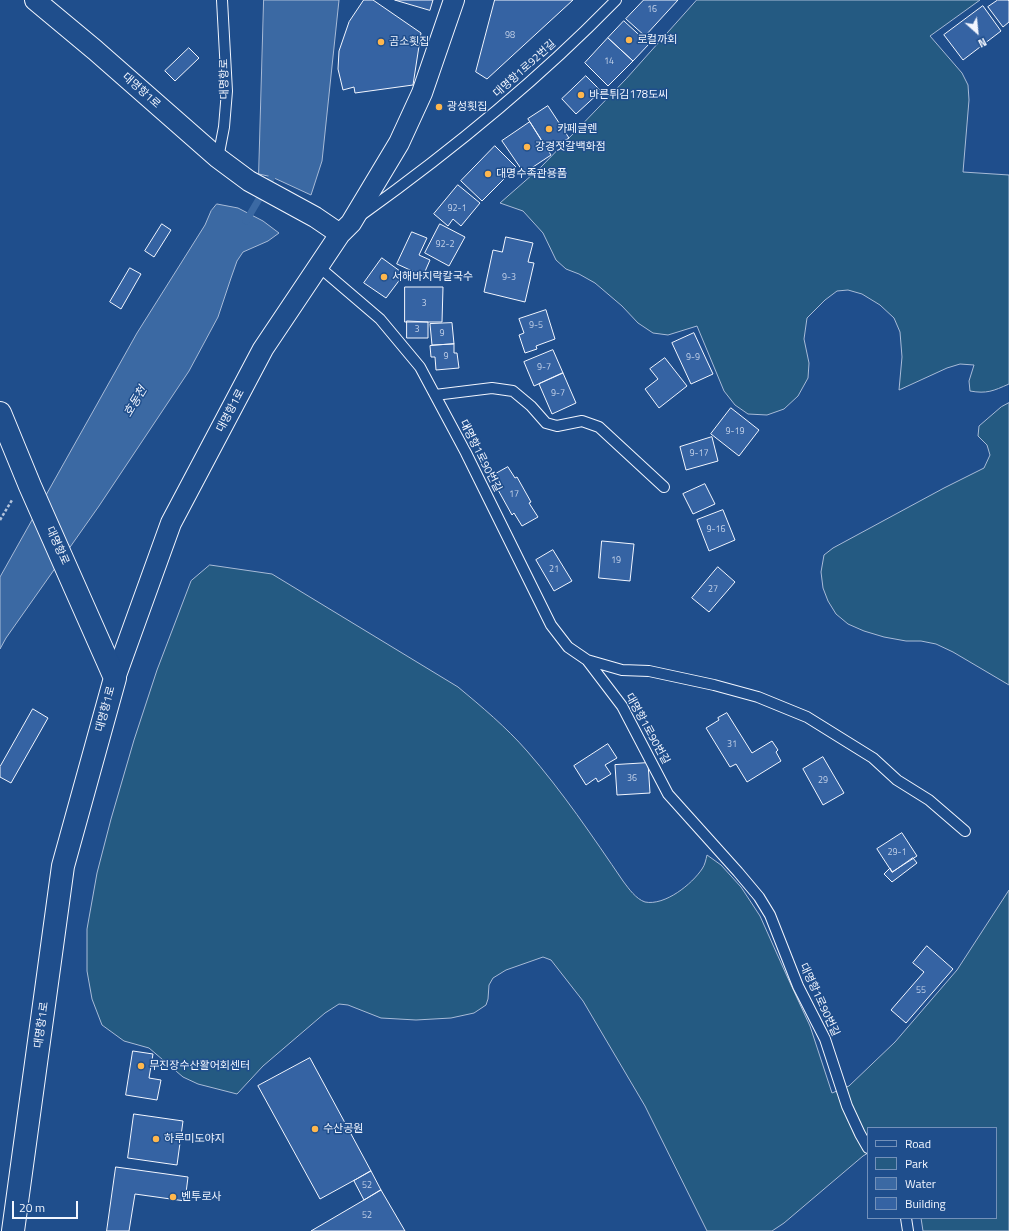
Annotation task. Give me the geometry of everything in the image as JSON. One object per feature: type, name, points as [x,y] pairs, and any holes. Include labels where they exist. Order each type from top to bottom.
[{"type":"street","name":"대명항1로","points":[[35,0],[95,50],[218,158],[249,181],[315,217],[345,228]]},
{"type":"street","name":"대명항1로","points":[[13,1231],[63,866],[115,678],[171,523],[263,349],[345,228],[399,143],[422,92],[454,0]]},
{"type":"street","name":"대명항로","points":[[0,413],[30,486],[115,678]]},
{"type":"lane","name":"대명항로","points":[[218,158],[224,127],[227,91],[222,0]]},
{"type":"lane","name":"대명항1로92번길","points":[[345,228],[397,190],[493,114],[588,29],[616,0]]},
{"type":"lane","name":"대명항1로90번길","points":[[318,266],[380,318],[420,367],[469,460],[551,625],[568,647],[587,660],[622,706],[668,794],[759,897],[770,915],[798,986],[825,1039],[847,1106],[867,1146]]},
{"type":"lane","points":[[435,395],[492,388],[514,391],[531,406],[546,423],[557,426],[582,421],[599,427],[664,487]]},
{"type":"lane","points":[[587,660],[622,670],[649,671],[714,685],[758,697],[807,717],[874,758],[897,780],[929,800],[965,830]]},
{"type":"lane","points":[[906,1219],[908,1231]]},
{"type":"green space","points":[[697,0],[980,0],[930,36],[962,73],[968,85],[969,100],[963,172],[1009,175],[1009,384],[990,391],[970,391],[969,381],[974,365],[960,364],[947,368],[899,390],[902,357],[900,332],[894,318],[880,305],[862,294],[848,290],[837,291],[825,300],[807,318],[804,339],[809,363],[808,378],[798,396],[784,409],[767,415],[748,414],[735,405],[724,391],[697,326],[668,335],[653,333],[638,323],[622,306],[595,283],[566,269],[556,260],[543,233],[523,211],[500,203],[541,167],[626,79]]},
{"type":"green space","points":[[1009,403],[1009,685],[953,652],[936,644],[884,637],[848,624],[836,614],[828,601],[823,588],[821,572],[824,555],[833,548],[984,468],[990,455],[987,445],[978,436],[979,426],[1001,407]]},
{"type":"green space","points":[[210,565],[272,574],[458,687],[502,725],[540,766],[589,831],[623,881],[642,901],[661,901],[677,893],[698,875],[704,866],[707,855],[721,865],[741,887],[760,916],[810,1026],[832,1093],[849,1086],[895,1042],[957,970],[1009,890],[1009,1231],[923,1231],[921,1219],[997,1219],[997,1127],[867,1127],[867,1154],[784,1223],[772,1231],[707,1231],[645,1106],[583,1001],[551,960],[543,957],[506,970],[493,978],[489,985],[486,1005],[474,1013],[451,1018],[416,1020],[381,1018],[348,1005],[339,1004],[325,1013],[263,1066],[237,1094],[198,1084],[183,1077],[149,1048],[124,1041],[102,1025],[92,999],[87,971],[87,929],[97,873],[134,740],[157,670],[191,581]]},
{"type":"water","points":[[264,0],[339,0],[322,161],[311,195],[272,177],[259,174]]},
{"type":"water","points":[[217,204],[238,208],[263,221],[279,233],[268,241],[243,252],[237,261],[218,317],[189,371],[99,506],[6,638],[0,649],[0,577],[137,333],[205,225],[211,211]]},
{"type":"building","name":"곰소횟집","points":[[364,0],[373,0],[421,33],[413,85],[355,93],[354,87],[343,90],[338,69],[339,51],[349,22]]},
{"type":"building","points":[[395,0],[433,0],[430,10]]},
{"type":"building","points":[[495,0],[573,0],[487,79],[476,72]]},
{"type":"building","points":[[644,0],[678,0],[645,36],[626,19]]},
{"type":"building","points":[[998,0],[1009,1],[1009,22],[1003,27],[988,7]]},
{"type":"building","points":[[983,6],[1001,31],[963,60],[944,35]]},
{"type":"building","points":[[624,21],[649,44],[633,61],[608,38]]},
{"type":"building","points":[[608,38],[633,61],[608,86],[585,63]]},
{"type":"building","points":[[189,48],[199,58],[175,81],[165,71]]},
{"type":"building","points":[[586,76],[601,91],[576,114],[562,99]]},
{"type":"building","points":[[548,106],[569,138],[548,151],[528,119]]},
{"type":"building","points":[[530,122],[551,155],[524,173],[502,141]]},
{"type":"building","points":[[495,146],[516,167],[482,201],[461,181]]},
{"type":"building","points":[[458,185],[480,203],[461,226],[453,219],[448,226],[434,214]]},
{"type":"building","points":[[162,224],[171,230],[154,257],[145,251]]},
{"type":"building","points":[[440,224],[465,237],[449,266],[425,253]]},
{"type":"building","points":[[412,232],[427,238],[419,255],[430,260],[423,276],[397,264]]},
{"type":"building","points":[[506,237],[533,243],[528,262],[534,263],[525,302],[484,292],[493,250],[502,252]]},
{"type":"building","points":[[382,258],[404,274],[386,298],[364,283]]},
{"type":"building","points":[[130,268],[141,274],[121,309],[110,302]]},
{"type":"building","points":[[405,287],[443,287],[442,322],[405,322]]},
{"type":"building","points":[[546,310],[555,339],[536,346],[537,349],[525,353],[519,335],[524,333],[519,319]]},
{"type":"building","points":[[407,321],[428,322],[428,338],[407,338]]},
{"type":"building","points":[[452,323],[454,344],[432,345],[430,324]]},
{"type":"building","points":[[694,333],[713,374],[691,384],[672,343]]},
{"type":"building","points":[[454,344],[454,353],[457,353],[459,368],[436,370],[435,357],[431,357],[430,346]]},
{"type":"building","points":[[553,350],[563,373],[534,386],[524,362]]},
{"type":"building","points":[[665,358],[687,386],[659,408],[645,389],[658,379],[650,369]]},
{"type":"building","points":[[563,373],[576,403],[552,414],[539,384]]},
{"type":"building","points":[[731,408],[759,430],[739,456],[711,434]]},
{"type":"building","points":[[712,437],[718,461],[686,470],[680,447]]},
{"type":"building","points":[[508,467],[515,478],[517,477],[531,502],[529,503],[538,517],[522,526],[514,513],[512,515],[497,488],[499,487],[492,476]]},
{"type":"building","points":[[705,484],[715,504],[693,514],[683,494]]},
{"type":"building","points":[[723,510],[735,540],[709,551],[697,520]]},
{"type":"building","points":[[602,541],[634,544],[630,581],[599,578]]},
{"type":"building","points":[[553,550],[572,581],[554,591],[536,560]]},
{"type":"building","points":[[718,567],[735,582],[709,612],[692,598]]},
{"type":"building","points":[[33,709],[48,718],[11,783],[0,777],[0,767]]},
{"type":"building","points":[[727,713],[752,753],[772,741],[778,750],[776,752],[781,761],[747,782],[736,764],[730,767],[706,728]]},
{"type":"building","points":[[608,744],[617,758],[605,765],[611,774],[598,782],[596,778],[586,785],[574,766]]},
{"type":"building","points":[[823,757],[844,793],[823,805],[803,769]]},
{"type":"building","points":[[648,763],[650,793],[617,795],[615,765]]},
{"type":"building","points":[[902,833],[917,856],[892,872],[877,849]]},
{"type":"building","points":[[913,858],[917,863],[892,882],[884,874],[890,868],[892,872]]},
{"type":"building","points":[[927,946],[953,969],[906,1023],[891,1010],[924,972],[913,963]]},
{"type":"building","name":"무진장수산활어회센터","points":[[133,1051],[153,1054],[149,1078],[161,1080],[157,1100],[126,1095]]},
{"type":"building","name":"수산공원","points":[[310,1058],[371,1171],[320,1199],[258,1086]]},
{"type":"building","name":"하루미도야지","points":[[134,1114],[183,1121],[177,1165],[128,1158]]},
{"type":"building","name":"벤투로사","points":[[116,1167],[188,1177],[185,1201],[135,1194],[129,1231],[107,1231]]},
{"type":"building","points":[[371,1171],[381,1190],[364,1200],[354,1181]]},
{"type":"building","points":[[381,1190],[405,1231],[311,1231],[364,1200]]},
{"type":"waterway","name":"호동천","points":[[246,221],[272,177]]},
{"type":"place","name":"로컬까회","points":[[629,40]]},
{"type":"place","name":"곰소횟집","points":[[381,42]]},
{"type":"place","name":"바른튀김178도씨","points":[[581,95]]},
{"type":"place","name":"광성횟집","points":[[439,107]]},
{"type":"place","name":"카페글렌","points":[[549,129]]},
{"type":"place","name":"강경젓갈백화점","points":[[527,147]]},
{"type":"place","name":"대명수족관용품","points":[[488,174]]},
{"type":"place","name":"서해바지락칼국수","points":[[384,277]]},
{"type":"place","name":"무진장수산활어회센터","points":[[141,1066]]},
{"type":"place","name":"수산공원","points":[[315,1129]]},
{"type":"place","name":"하루미도야지","points":[[156,1139]]},
{"type":"place","name":"벤투로사","points":[[173,1197]]}]
